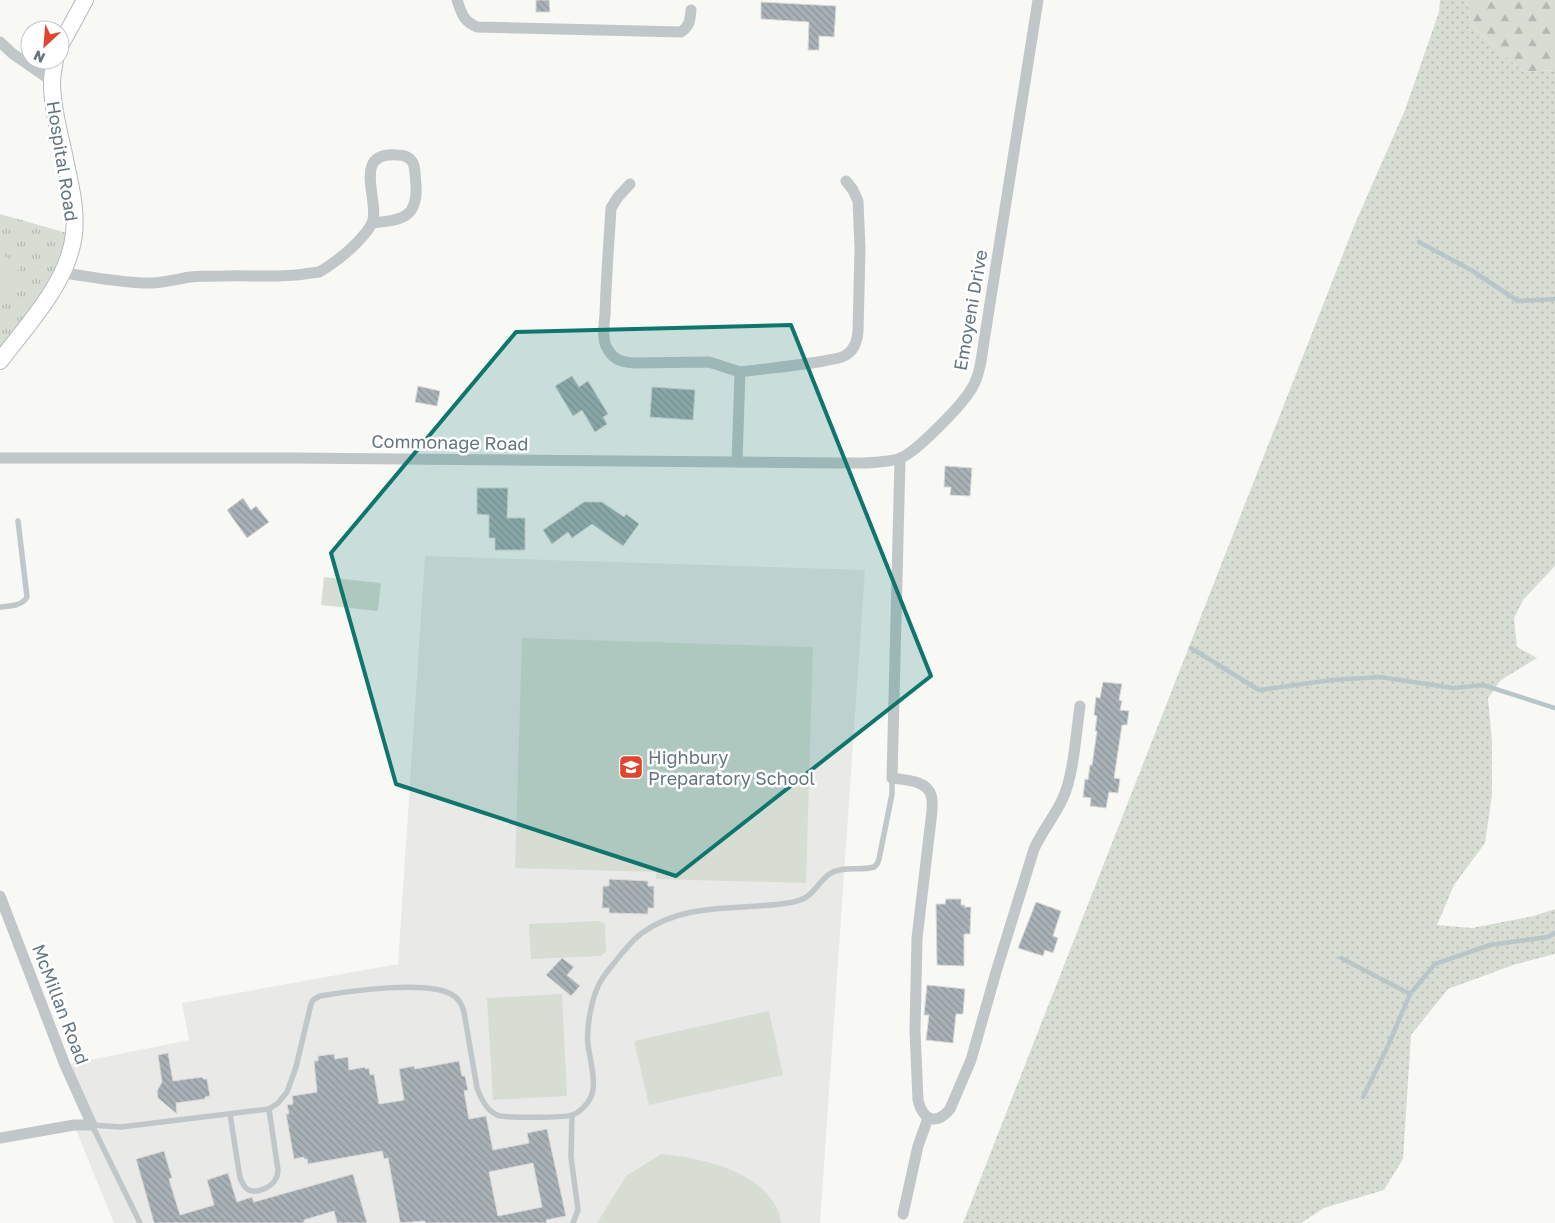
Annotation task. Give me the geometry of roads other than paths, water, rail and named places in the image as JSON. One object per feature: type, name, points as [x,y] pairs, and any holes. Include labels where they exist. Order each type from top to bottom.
[{"type":"street","points":[[70,28],[85,0]]},
{"type":"street","points":[[457,0],[460,11],[467,22],[478,27],[681,32],[690,24],[691,10]]},
{"type":"street","name":"Emoyeni Drive","points":[[900,459],[945,421],[972,388],[977,376],[1038,0]]},
{"type":"street","points":[[0,42],[13,54],[52,81]]},
{"type":"street","name":"Hospital Road","points":[[0,361],[40,310],[62,273],[74,234],[73,200],[53,102],[54,70]]},
{"type":"street","points":[[62,273],[153,283],[193,277],[273,276],[318,272],[346,253],[372,223],[373,207],[370,176],[373,164],[380,157],[387,155],[406,157],[412,163],[415,171],[416,193],[413,209],[405,216],[394,220],[372,223]]},
{"type":"street","points":[[630,184],[611,208],[605,300],[604,337],[607,348],[615,358],[623,362],[709,362],[740,372],[811,363],[841,357],[848,354],[854,348],[858,332],[858,200],[854,190],[846,181]]},
{"type":"street","points":[[737,462],[740,372]]},
{"type":"street","name":"Commonage Road","points":[[0,458],[294,458],[872,463],[900,459]]},
{"type":"street","points":[[900,459],[892,778],[911,780],[922,784],[928,788],[932,797],[917,938],[915,1002],[918,1100],[923,1114],[928,1118],[940,1117],[950,1109],[971,1060],[1034,849],[1057,810],[1068,786],[1080,706]]},
{"type":"street","name":"McMillan Road","points":[[0,896],[65,1065],[92,1124]]},
{"type":"street","points":[[903,1214],[918,1146],[928,1118]]},
{"type":"street","points":[[0,1138],[74,1125],[92,1124]]},
{"type":"lane","points":[[0,607],[19,604],[24,602],[27,597],[18,521]]},
{"type":"lane","points":[[92,1124],[121,1127],[268,1109],[278,1103],[287,1092],[296,1068],[311,1004],[316,998],[361,990],[408,988],[438,989],[460,1001],[464,1012],[477,1088],[481,1100],[494,1114],[506,1117],[572,1115],[586,1105],[591,1097],[592,1069],[588,1042],[593,999],[601,980],[630,943],[656,924],[679,915],[701,910],[788,903],[805,898],[821,880],[837,870],[874,867],[879,859],[892,794],[892,778]]},
{"type":"lane","points":[[230,1114],[240,1178],[249,1191],[254,1191],[267,1187],[276,1178],[278,1170],[268,1109]]},
{"type":"lane","points":[[572,1115],[571,1157],[578,1210],[573,1223]]},
{"type":"lane","points":[[92,1124],[140,1223]]},
{"type":"waterway","points":[[1419,242],[1471,270],[1518,301],[1555,299]]},
{"type":"waterway","points":[[1191,648],[1259,690],[1332,680],[1380,677],[1453,688],[1483,685],[1555,708]]},
{"type":"waterway","points":[[1363,1097],[1410,994],[1435,964],[1490,945],[1548,937],[1555,933]]},
{"type":"waterway","points":[[1341,958],[1410,994]]},
{"type":"place","name":"Highbury Preparatory School","points":[[631,767]]}]
